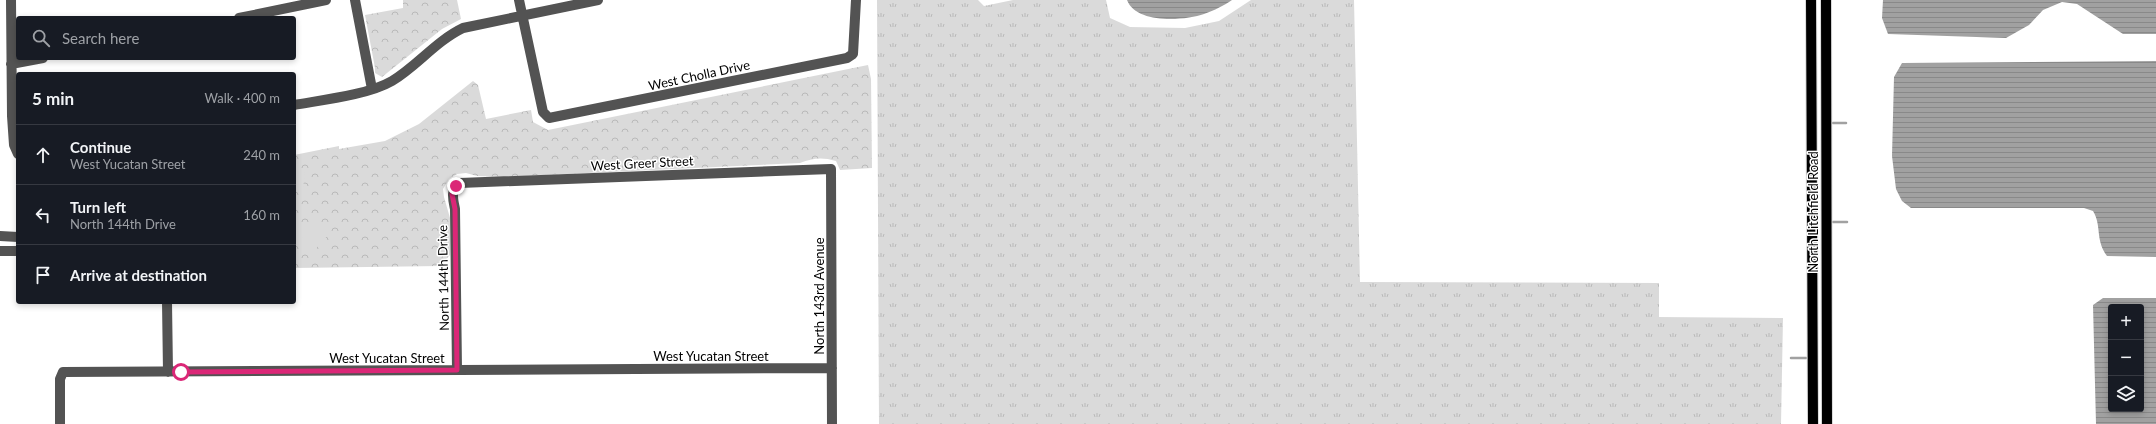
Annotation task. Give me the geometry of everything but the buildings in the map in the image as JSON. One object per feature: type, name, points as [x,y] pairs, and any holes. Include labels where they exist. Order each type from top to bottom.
[{"type":"main road","name":"North Litchfield Road","points":[[1812,0],[1813,424]]},
{"type":"main road","name":"North Litchfield Road","points":[[1826,0],[1827,424]]},
{"type":"main road","points":[[1812,260],[1826,260]]},
{"type":"main road","points":[[1812,374],[1818,387],[1819,424]]},
{"type":"street","points":[[11,0],[12,116],[14,145],[16,150]]},
{"type":"street","points":[[249,16],[326,0]]},
{"type":"street","points":[[355,0],[372,90]]},
{"type":"street","points":[[519,0],[523,15]]},
{"type":"street","points":[[296,105],[372,90],[382,86],[402,75],[454,32],[475,24],[598,0]]},
{"type":"street","name":"West Cholla Drive","points":[[523,15],[543,112],[549,118],[847,58],[853,54],[856,0]]},
{"type":"street","points":[[11,64],[32,60]]},
{"type":"street","name":"West Greer Street","points":[[456,186],[465,182],[480,184],[831,168]]},
{"type":"street","name":"North 143rd Avenue","points":[[831,168],[832,424]]},
{"type":"street","name":"North 144th Drive","points":[[456,186],[452,194],[455,209],[457,370]]},
{"type":"street","points":[[0,236],[16,237]]},
{"type":"street","points":[[0,251],[16,251]]},
{"type":"street","points":[[167,304],[168,372]]},
{"type":"street","name":"West Yucatan Street","points":[[60,424],[60,379],[63,372],[832,368]]},
{"type":"green space","points":[[403,0],[457,0],[461,19],[442,29],[382,77],[375,73],[365,15],[403,8]]},
{"type":"green space","points":[[877,0],[978,0],[984,6],[1013,0],[1106,0],[1110,18],[1130,27],[1185,28],[1219,21],[1251,0],[1354,0],[1360,282],[1659,283],[1659,317],[1783,318],[1781,424],[879,424]]},
{"type":"green space","points":[[868,65],[871,79],[872,168],[840,170],[836,161],[813,159],[800,163],[505,177],[477,176],[466,173],[457,174],[449,179],[443,189],[450,218],[450,255],[440,266],[296,268],[296,155],[339,146],[339,149],[385,141],[419,124],[473,81],[478,85],[486,119],[531,110],[533,122],[548,130]]},
{"type":"green space","points":[[296,171],[305,173],[303,189],[296,188]]},
{"type":"green space","points":[[296,220],[307,230],[296,242]]},
{"type":"green space","points":[[317,220],[331,232],[311,254],[297,243]]},
{"type":"shaded area","points":[[1127,0],[1232,0],[1219,8],[1204,14],[1185,18],[1161,19],[1140,13],[1132,8]]},
{"type":"shaded area","points":[[1883,0],[2156,0],[2156,34],[2123,34],[2077,4],[2062,2],[2043,10],[2029,25],[2006,38],[1888,34],[1882,18]]},
{"type":"shaded area","points":[[2156,61],[2156,257],[2107,256],[2101,244],[2096,217],[2093,211],[2084,208],[1911,208],[1902,201],[1896,189],[1892,156],[1894,77],[1902,63]]},
{"type":"shaded area","points":[[2103,298],[2156,298],[2156,424],[2096,424],[2093,305]]},
{"type":"waterway","points":[[1833,123],[1846,123]]},
{"type":"waterway","points":[[1833,222],[1847,222]]},
{"type":"waterway","points":[[1791,358],[1806,358]]},
{"type":"route","points":[[181,372],[457,370],[455,209],[452,194],[456,186]]}]
